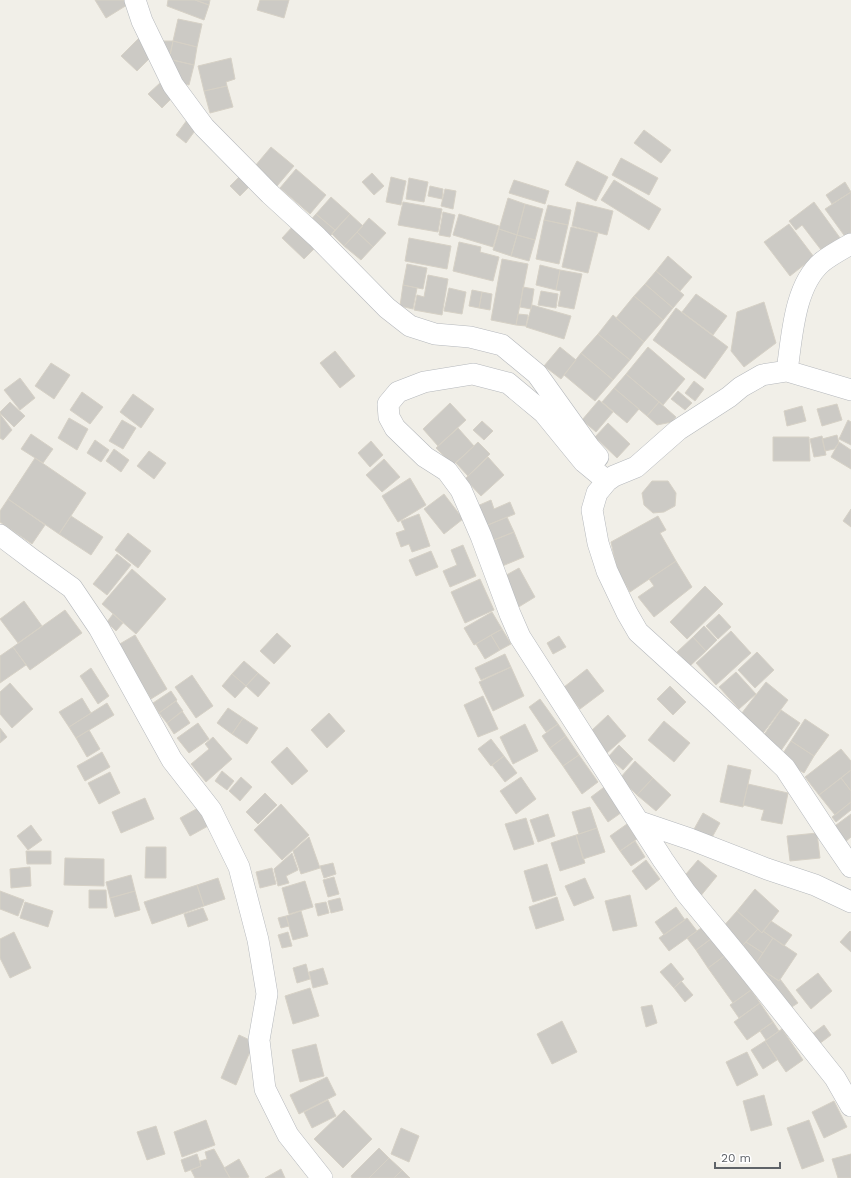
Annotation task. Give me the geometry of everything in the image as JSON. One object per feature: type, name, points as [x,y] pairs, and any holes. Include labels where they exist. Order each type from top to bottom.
[{"type":"street","points":[[135,0],[142,21],[173,85],[204,127],[270,194],[388,308],[410,326],[435,334],[470,337],[502,345],[538,374],[611,479]]},
{"type":"street","points":[[787,371],[796,310],[809,277],[822,262],[851,244]]},
{"type":"street","points":[[851,390],[787,371],[762,375],[741,387],[678,430],[636,467],[611,479],[597,493],[592,510],[598,542],[607,571],[638,632],[785,768],[851,867]]},
{"type":"street","points":[[611,479],[584,462],[544,413],[508,383],[473,374],[424,382],[398,392],[388,404],[388,417],[395,428],[425,457],[447,471],[461,490],[476,522],[520,637],[663,860],[686,892],[835,1078],[851,1106]]},
{"type":"street","points":[[0,535],[72,588],[99,628],[172,760],[211,810],[239,867],[258,940],[267,994],[259,1040],[266,1089],[288,1135],[322,1178]]},
{"type":"street","points":[[640,822],[690,839],[767,869],[815,885],[851,902]]},
{"type":"building","points":[[95,0],[124,0],[127,5],[106,18]]},
{"type":"building","points":[[168,0],[195,0],[209,5],[204,20],[167,6]]},
{"type":"building","points":[[195,0],[210,0],[209,5]]},
{"type":"building","points":[[260,0],[289,0],[284,18],[257,10]]},
{"type":"building","points":[[178,19],[202,24],[197,47],[173,41]]},
{"type":"building","points":[[140,37],[156,52],[137,71],[121,56]]},
{"type":"building","points":[[161,41],[173,41],[170,56]]},
{"type":"building","points":[[173,41],[197,47],[194,65],[169,59]]},
{"type":"building","points":[[231,58],[235,79],[226,82],[227,86],[204,91],[198,66]]},
{"type":"building","points":[[172,60],[194,65],[189,85],[179,83]]},
{"type":"building","points":[[161,82],[174,96],[162,108],[148,94]]},
{"type":"building","points":[[227,86],[233,107],[210,113],[204,91]]},
{"type":"building","points":[[187,120],[197,128],[186,143],[176,135]]},
{"type":"building","points":[[644,130],[671,150],[661,163],[634,143]]},
{"type":"building","points":[[271,147],[294,166],[277,186],[255,166]]},
{"type":"building","points":[[621,158],[658,178],[649,195],[612,175]]},
{"type":"building","points":[[577,161],[608,177],[596,201],[565,185]]},
{"type":"building","points":[[296,169],[326,195],[310,214],[280,188]]},
{"type":"building","points":[[245,171],[255,181],[240,196],[230,186]]},
{"type":"building","points":[[372,173],[384,186],[374,195],[362,182]]},
{"type":"building","points":[[391,177],[406,181],[401,205],[386,202]]},
{"type":"building","points":[[409,178],[428,182],[424,202],[406,199]]},
{"type":"building","points":[[514,180],[549,191],[545,204],[509,193]]},
{"type":"building","points":[[614,180],[661,209],[649,230],[601,200]]},
{"type":"building","points":[[845,182],[851,192],[832,204],[826,195]]},
{"type":"building","points":[[430,186],[443,189],[442,199],[428,196]]},
{"type":"building","points":[[445,189],[456,191],[453,209],[441,206]]},
{"type":"building","points":[[851,192],[851,241],[849,242],[825,209]]},
{"type":"building","points":[[331,197],[350,214],[335,230],[316,214]]},
{"type":"building","points":[[508,198],[525,204],[517,235],[499,229]]},
{"type":"building","points":[[403,202],[442,209],[438,232],[398,225]]},
{"type":"building","points":[[577,202],[613,211],[607,235],[572,226]]},
{"type":"building","points":[[814,202],[843,242],[825,255],[802,225],[796,230],[789,221]]},
{"type":"building","points":[[525,204],[543,209],[535,240],[517,235]]},
{"type":"building","points":[[548,205],[571,210],[568,225],[544,220]]},
{"type":"building","points":[[443,212],[455,215],[450,237],[439,235]]},
{"type":"building","points":[[316,214],[335,230],[327,240],[308,223]]},
{"type":"building","points":[[350,214],[363,226],[344,246],[332,234]]},
{"type":"building","points":[[459,214],[499,226],[493,247],[453,235]]},
{"type":"building","points":[[369,218],[386,233],[373,247],[357,232]]},
{"type":"building","points":[[544,220],[568,225],[559,264],[536,259]]},
{"type":"building","points":[[789,224],[814,257],[790,276],[764,242]]},
{"type":"building","points":[[294,225],[317,246],[304,259],[282,238]]},
{"type":"building","points":[[571,227],[598,233],[588,273],[562,267]]},
{"type":"building","points":[[499,229],[517,235],[511,256],[493,250]]},
{"type":"building","points":[[357,232],[373,247],[361,260],[344,246]]},
{"type":"building","points":[[517,235],[535,240],[529,261],[511,256]]},
{"type":"building","points":[[409,238],[451,246],[447,269],[405,261]]},
{"type":"building","points":[[459,242],[481,247],[480,252],[499,257],[493,281],[453,271]]},
{"type":"building","points":[[668,256],[692,277],[680,291],[656,271]]},
{"type":"building","points":[[502,259],[528,264],[516,325],[491,320]]},
{"type":"building","points":[[407,264],[427,268],[423,289],[403,285]]},
{"type":"building","points":[[540,265],[560,270],[556,290],[536,285]]},
{"type":"building","points":[[560,270],[582,274],[574,309],[558,306],[561,291],[556,290]]},
{"type":"building","points":[[656,271],[684,295],[673,308],[645,284]]},
{"type":"building","points":[[428,275],[448,279],[442,315],[414,310],[417,295],[424,297]]},
{"type":"building","points":[[645,284],[673,308],[663,320],[634,296]]},
{"type":"building","points":[[403,285],[417,288],[413,309],[400,306]]},
{"type":"building","points":[[523,287],[534,289],[531,309],[520,307]]},
{"type":"building","points":[[449,288],[466,292],[462,314],[444,311]]},
{"type":"building","points":[[472,290],[482,292],[479,308],[469,306]]},
{"type":"building","points":[[541,291],[558,294],[556,308],[538,305]]},
{"type":"building","points":[[482,292],[492,294],[490,310],[479,308]]},
{"type":"building","points":[[696,294],[727,316],[713,335],[682,312]]},
{"type":"building","points":[[634,296],[663,320],[644,342],[616,318]]},
{"type":"building","points":[[764,302],[776,343],[744,367],[731,351],[737,312]]},
{"type":"building","points":[[532,305],[571,316],[564,339],[526,327]]},
{"type":"building","points":[[676,308],[728,347],[705,379],[653,340]]},
{"type":"building","points":[[518,314],[528,315],[526,326],[516,325]]},
{"type":"building","points":[[613,315],[644,342],[630,360],[598,334]]},
{"type":"building","points":[[598,334],[630,360],[613,380],[581,353]]},
{"type":"building","points":[[560,347],[576,360],[561,379],[544,366]]},
{"type":"building","points":[[648,347],[685,379],[663,405],[626,374]]},
{"type":"building","points":[[335,351],[355,376],[340,388],[320,363]]},
{"type":"building","points":[[581,353],[613,380],[595,401],[564,375]]},
{"type":"building","points":[[51,363],[70,375],[54,399],[35,386]]},
{"type":"building","points":[[626,374],[659,402],[647,416],[614,388]]},
{"type":"building","points":[[20,378],[35,398],[20,410],[4,390]]},
{"type":"building","points":[[694,381],[704,389],[695,401],[685,393]]},
{"type":"building","points":[[614,388],[639,409],[627,423],[602,402]]},
{"type":"building","points":[[678,391],[692,403],[685,410],[671,399]]},
{"type":"building","points":[[82,392],[103,407],[90,424],[70,410]]},
{"type":"building","points":[[133,394],[154,409],[141,428],[120,412]]},
{"type":"building","points":[[599,400],[613,412],[596,432],[582,420]]},
{"type":"building","points":[[10,402],[25,416],[14,427],[0,413]]},
{"type":"building","points":[[659,402],[676,417],[672,422],[657,425],[647,416]]},
{"type":"building","points":[[450,403],[466,420],[438,446],[423,429]]},
{"type":"building","points":[[837,404],[842,420],[822,426],[817,409]]},
{"type":"building","points":[[802,406],[806,421],[787,426],[784,411]]},
{"type":"building","points":[[0,414],[12,430],[3,440],[0,438]]},
{"type":"building","points":[[69,418],[88,429],[77,450],[58,438]]},
{"type":"building","points":[[122,420],[136,428],[123,449],[109,441]]},
{"type":"building","points":[[848,420],[851,422],[851,445],[839,439]]},
{"type":"building","points":[[482,421],[493,431],[484,440],[473,430]]},
{"type":"building","points":[[608,423],[630,444],[617,458],[595,437]]},
{"type":"building","points":[[458,428],[474,446],[453,465],[436,448]]},
{"type":"building","points":[[31,434],[53,449],[43,463],[21,449]]},
{"type":"building","points":[[837,435],[839,443],[834,449],[825,451],[822,439]]},
{"type":"building","points":[[822,436],[826,455],[814,457],[810,439]]},
{"type":"building","points":[[773,437],[809,437],[810,461],[773,461]]},
{"type":"building","points":[[95,440],[109,450],[101,462],[87,453]]},
{"type":"building","points":[[371,441],[383,455],[370,467],[358,453]]},
{"type":"building","points":[[478,442],[490,454],[468,476],[456,463]]},
{"type":"building","points":[[839,442],[851,450],[851,469],[831,457]]},
{"type":"building","points":[[114,449],[129,460],[121,472],[106,461]]},
{"type":"building","points":[[149,451],[166,463],[154,479],[137,466]]},
{"type":"building","points":[[488,457],[504,475],[481,496],[465,479]]},
{"type":"building","points":[[35,458],[86,493],[59,534],[8,499]]},
{"type":"building","points":[[384,459],[400,477],[382,492],[366,475]]},
{"type":"building","points":[[410,478],[426,505],[398,522],[382,496]]},
{"type":"building","points":[[652,481],[668,481],[676,493],[675,506],[664,512],[653,513],[644,505],[642,493]]},
{"type":"building","points":[[444,494],[463,519],[444,534],[424,509]]},
{"type":"building","points":[[8,499],[45,525],[32,544],[0,522],[0,511]]},
{"type":"building","points":[[491,500],[494,509],[510,502],[515,514],[483,527],[475,507]]},
{"type":"building","points":[[851,509],[851,527],[843,521]]},
{"type":"building","points":[[419,514],[430,546],[412,552],[409,544],[401,547],[396,533],[405,530],[401,521]]},
{"type":"building","points":[[71,516],[103,537],[91,555],[59,534]]},
{"type":"building","points":[[658,516],[666,530],[660,533],[676,561],[630,592],[617,570],[611,542]]},
{"type":"building","points":[[507,517],[514,532],[489,542],[483,527]]},
{"type":"building","points":[[514,532],[524,557],[500,567],[489,542]]},
{"type":"building","points":[[128,533],[151,551],[138,568],[115,550]]},
{"type":"building","points":[[463,545],[476,576],[450,587],[443,571],[457,565],[451,550]]},
{"type":"building","points":[[431,551],[438,567],[416,576],[409,560]]},
{"type":"building","points":[[117,554],[131,565],[107,595],[93,584]]},
{"type":"building","points":[[676,561],[692,587],[654,617],[638,597],[654,586],[649,579]]},
{"type":"building","points":[[519,568],[535,597],[517,608],[501,578]]},
{"type":"building","points":[[132,569],[166,599],[136,634],[102,604]]},
{"type":"building","points":[[480,579],[494,610],[465,623],[451,592]]},
{"type":"building","points":[[705,586],[723,604],[687,639],[670,622]]},
{"type":"building","points":[[24,601],[42,626],[18,643],[0,619]]},
{"type":"building","points":[[65,610],[82,633],[30,670],[13,647]]},
{"type":"building","points":[[492,612],[502,629],[474,645],[464,628]]},
{"type":"building","points":[[113,614],[123,623],[116,631],[107,622]]},
{"type":"building","points":[[719,614],[731,627],[718,639],[706,626]]},
{"type":"building","points":[[704,626],[717,640],[706,651],[693,637]]},
{"type":"building","points":[[502,629],[511,644],[500,650],[491,635]]},
{"type":"building","points":[[731,631],[751,653],[716,685],[696,663]]},
{"type":"building","points":[[277,633],[291,646],[274,664],[260,651]]},
{"type":"building","points":[[135,635],[167,689],[151,699],[118,645]]},
{"type":"building","points":[[491,635],[500,650],[485,659],[476,644]]},
{"type":"building","points":[[559,636],[566,647],[553,654],[547,643]]},
{"type":"building","points":[[693,637],[706,651],[690,666],[677,652]]},
{"type":"building","points":[[13,647],[26,665],[0,683],[0,656]]},
{"type":"building","points":[[757,652],[774,670],[755,688],[738,670]]},
{"type":"building","points":[[505,654],[511,667],[481,680],[475,668]]},
{"type":"building","points":[[244,661],[258,673],[246,686],[232,674]]},
{"type":"building","points":[[511,667],[524,696],[493,711],[479,682]]},
{"type":"building","points":[[91,668],[109,696],[98,704],[80,676]]},
{"type":"building","points":[[587,669],[604,691],[580,709],[564,687]]},
{"type":"building","points":[[736,672],[756,694],[739,709],[719,687]]},
{"type":"building","points":[[258,673],[270,683],[258,697],[246,686]]},
{"type":"building","points":[[232,674],[246,686],[235,698],[222,686]]},
{"type":"building","points":[[192,675],[213,706],[196,718],[175,687]]},
{"type":"building","points":[[766,682],[788,700],[761,736],[738,718]]},
{"type":"building","points":[[10,683],[33,709],[12,728],[0,714],[0,692]]},
{"type":"building","points":[[670,686],[686,702],[673,715],[657,699]]},
{"type":"building","points":[[171,691],[177,700],[159,713],[153,703]]},
{"type":"building","points":[[483,696],[498,729],[478,737],[464,705]]},
{"type":"building","points":[[82,698],[91,713],[69,727],[59,712]]},
{"type":"building","points":[[540,699],[558,724],[546,732],[529,707]]},
{"type":"building","points":[[176,701],[183,711],[167,723],[159,713]]},
{"type":"building","points":[[107,703],[114,715],[76,738],[69,727]]},
{"type":"building","points":[[228,708],[243,718],[232,734],[217,723]]},
{"type":"building","points":[[781,710],[800,723],[780,752],[761,739]]},
{"type":"building","points":[[182,711],[190,723],[174,734],[167,723]]},
{"type":"building","points":[[329,713],[345,731],[327,748],[311,730]]},
{"type":"building","points":[[608,715],[626,736],[607,753],[589,733]]},
{"type":"building","points":[[243,718],[258,728],[247,744],[232,734]]},
{"type":"building","points":[[805,719],[829,735],[814,756],[791,741]]},
{"type":"building","points":[[664,721],[690,743],[674,762],[648,740]]},
{"type":"building","points":[[198,723],[209,739],[189,753],[177,738]]},
{"type":"building","points":[[525,724],[538,751],[513,764],[500,737]]},
{"type":"building","points":[[558,724],[566,736],[550,748],[542,736]]},
{"type":"building","points":[[0,728],[7,737],[0,743]]},
{"type":"building","points":[[89,730],[100,749],[87,757],[76,738]]},
{"type":"building","points":[[566,736],[579,755],[563,766],[550,748]]},
{"type":"building","points":[[213,737],[232,759],[206,782],[191,764],[209,749],[205,744]]},
{"type":"building","points":[[491,739],[504,756],[491,766],[478,749]]},
{"type":"building","points":[[791,741],[814,756],[804,773],[780,758]]},
{"type":"building","points":[[619,745],[633,759],[623,770],[608,757]]},
{"type":"building","points":[[287,747],[308,771],[292,785],[271,762]]},
{"type":"building","points":[[841,749],[851,761],[851,770],[819,795],[805,777]]},
{"type":"building","points":[[102,752],[110,767],[85,781],[77,766]]},
{"type":"building","points":[[579,755],[598,782],[582,794],[563,766]]},
{"type":"building","points":[[504,756],[517,773],[505,782],[492,765]]},
{"type":"building","points":[[635,761],[653,778],[637,795],[620,778]]},
{"type":"building","points":[[728,765],[751,770],[743,807],[720,802]]},
{"type":"building","points":[[851,770],[851,791],[841,778]]},
{"type":"building","points":[[222,771],[234,781],[227,790],[215,781]]},
{"type":"building","points":[[110,772],[120,793],[99,804],[88,783]]},
{"type":"building","points":[[241,777],[252,787],[240,801],[229,791]]},
{"type":"building","points":[[521,777],[536,799],[516,814],[500,791]]},
{"type":"building","points":[[653,778],[671,795],[656,811],[637,795]]},
{"type":"building","points":[[841,778],[851,791],[851,802],[835,815],[819,795]]},
{"type":"building","points":[[748,784],[788,793],[782,824],[761,820],[764,810],[743,805]]},
{"type":"building","points":[[607,785],[625,810],[608,822],[591,797]]},
{"type":"building","points":[[265,793],[277,805],[258,824],[246,812]]},
{"type":"building","points":[[145,798],[154,819],[121,833],[112,812]]},
{"type":"building","points":[[851,802],[851,810],[836,822],[832,817]]},
{"type":"building","points":[[281,804],[309,835],[282,860],[254,830]]},
{"type":"building","points":[[590,807],[597,828],[579,834],[572,812]]},
{"type":"building","points":[[198,808],[208,826],[190,836],[180,818]]},
{"type":"building","points":[[703,813],[720,823],[710,841],[693,831]]},
{"type":"building","points":[[548,814],[555,836],[538,842],[530,820]]},
{"type":"building","points":[[851,814],[851,837],[844,843],[832,828]]},
{"type":"building","points":[[526,818],[534,844],[514,850],[505,824]]},
{"type":"building","points":[[627,824],[637,839],[620,851],[610,836]]},
{"type":"building","points":[[31,825],[42,840],[28,850],[17,836]]},
{"type":"building","points":[[597,828],[605,852],[583,859],[576,835]]},
{"type":"building","points":[[817,833],[820,858],[790,861],[787,836]]},
{"type":"building","points":[[576,835],[585,863],[560,871],[551,843]]},
{"type":"building","points":[[309,837],[320,868],[301,874],[293,851]]},
{"type":"building","points":[[635,841],[645,857],[631,866],[620,851]]},
{"type":"building","points":[[146,847],[166,847],[166,878],[145,878]]},
{"type":"building","points":[[26,851],[51,851],[51,864],[27,864]]},
{"type":"building","points":[[292,853],[298,870],[286,876],[289,883],[278,886],[274,869]]},
{"type":"building","points":[[65,858],[104,859],[104,886],[64,885]]},
{"type":"building","points":[[646,860],[660,879],[646,890],[632,871]]},
{"type":"building","points":[[698,860],[717,876],[699,898],[680,881]]},
{"type":"building","points":[[333,863],[336,874],[324,878],[320,866]]},
{"type":"building","points":[[547,864],[556,895],[533,902],[524,871]]},
{"type":"building","points":[[30,867],[31,886],[11,888],[10,869]]},
{"type":"building","points":[[272,868],[276,884],[260,888],[256,872]]},
{"type":"building","points":[[131,875],[135,891],[110,898],[106,882]]},
{"type":"building","points":[[334,877],[339,894],[328,897],[323,880]]},
{"type":"building","points":[[218,878],[225,899],[204,906],[197,885]]},
{"type":"building","points":[[585,878],[594,898],[574,906],[565,886]]},
{"type":"building","points":[[305,881],[313,907],[289,914],[282,888]]},
{"type":"building","points":[[197,885],[204,906],[152,924],[144,902]]},
{"type":"building","points":[[755,889],[779,911],[762,933],[737,911]]},
{"type":"building","points":[[89,890],[106,890],[107,908],[89,908]]},
{"type":"building","points":[[0,891],[24,900],[18,916],[0,909]]},
{"type":"building","points":[[135,891],[140,910],[115,917],[110,898]]},
{"type":"building","points":[[630,895],[637,926],[613,931],[605,901]]},
{"type":"building","points":[[557,897],[564,920],[536,929],[529,907]]},
{"type":"building","points":[[340,898],[343,910],[331,913],[328,901]]},
{"type":"building","points":[[25,902],[53,911],[48,927],[20,918]]},
{"type":"building","points":[[326,902],[329,913],[318,916],[315,904]]},
{"type":"building","points":[[676,907],[685,920],[664,935],[655,922]]},
{"type":"building","points":[[203,908],[208,920],[188,927],[184,914]]},
{"type":"building","points":[[301,911],[308,936],[293,940],[286,916]]},
{"type":"building","points":[[737,911],[758,929],[741,947],[721,929]]},
{"type":"building","points":[[286,916],[289,926],[281,928],[278,918]]},
{"type":"building","points":[[687,918],[697,931],[669,951],[659,938]]},
{"type":"building","points":[[771,921],[792,935],[784,946],[763,931]]},
{"type":"building","points":[[704,926],[712,938],[696,950],[687,938]]},
{"type":"building","points":[[758,929],[762,933],[763,931],[773,938],[763,953],[746,942]]},
{"type":"building","points":[[850,931],[851,932],[851,952],[840,942]]},
{"type":"building","points":[[14,932],[31,968],[10,978],[0,958],[0,939]]},
{"type":"building","points":[[288,932],[292,946],[282,948],[278,935]]},
{"type":"building","points":[[715,936],[727,954],[708,968],[696,950]]},
{"type":"building","points":[[773,938],[797,954],[779,981],[755,965]]},
{"type":"building","points":[[746,942],[763,953],[755,965],[741,947]]},
{"type":"building","points":[[727,954],[751,990],[733,1003],[708,968]]},
{"type":"building","points":[[671,963],[684,979],[674,988],[660,972]]},
{"type":"building","points":[[306,964],[310,979],[297,983],[293,968]]},
{"type":"building","points":[[755,965],[779,981],[780,979],[798,1003],[784,1012]]},
{"type":"building","points":[[323,968],[328,984],[313,988],[309,972]]},
{"type":"building","points":[[818,973],[832,991],[811,1009],[796,990]]},
{"type":"building","points":[[681,981],[693,995],[685,1002],[674,988]]},
{"type":"building","points":[[310,988],[319,1016],[293,1024],[285,996]]},
{"type":"building","points":[[751,990],[760,1003],[739,1018],[730,1005]]},
{"type":"building","points":[[760,1003],[773,1022],[747,1040],[734,1022]]},
{"type":"building","points":[[652,1005],[657,1023],[646,1027],[641,1007]]},
{"type":"building","points":[[562,1021],[577,1052],[552,1064],[537,1034]]},
{"type":"building","points":[[773,1022],[779,1031],[766,1040],[760,1031]]},
{"type":"building","points":[[824,1025],[831,1035],[815,1047],[808,1037]]},
{"type":"building","points":[[782,1029],[803,1060],[786,1072],[765,1041]]},
{"type":"building","points":[[239,1035],[254,1042],[236,1085],[221,1078]]},
{"type":"building","points":[[765,1041],[777,1060],[763,1069],[751,1050]]},
{"type":"building","points":[[316,1044],[324,1076],[300,1082],[292,1050]]},
{"type":"building","points":[[747,1052],[758,1075],[737,1086],[726,1062]]},
{"type":"building","points":[[327,1077],[336,1095],[299,1114],[290,1095]]},
{"type":"building","points":[[764,1095],[772,1125],[751,1131],[743,1101]]},
{"type":"building","points":[[328,1100],[336,1116],[312,1128],[304,1112]]},
{"type":"building","points":[[834,1101],[847,1127],[824,1138],[812,1112]]},
{"type":"building","points":[[344,1110],[372,1139],[343,1168],[314,1139]]},
{"type":"building","points":[[206,1120],[215,1145],[182,1157],[174,1132]]},
{"type":"building","points":[[809,1120],[824,1161],[802,1169],[787,1128]]},
{"type":"building","points":[[156,1126],[165,1154],[147,1160],[137,1132]]},
{"type":"building","points":[[401,1128],[419,1136],[409,1162],[391,1154]]},
{"type":"building","points":[[379,1148],[389,1158],[369,1178],[352,1178],[351,1176]]},
{"type":"building","points":[[214,1149],[230,1178],[195,1178],[191,1170],[201,1166],[200,1161],[207,1159],[205,1152]]},
{"type":"building","points":[[197,1154],[201,1166],[185,1172],[181,1160]]},
{"type":"building","points":[[851,1154],[851,1178],[838,1178],[832,1159]]},
{"type":"building","points":[[389,1158],[402,1170],[394,1178],[369,1178]]},
{"type":"building","points":[[239,1159],[249,1177],[230,1178],[224,1168]]},
{"type":"building","points":[[281,1169],[285,1178],[265,1178]]},
{"type":"building","points":[[402,1170],[410,1178],[394,1178]]}]
